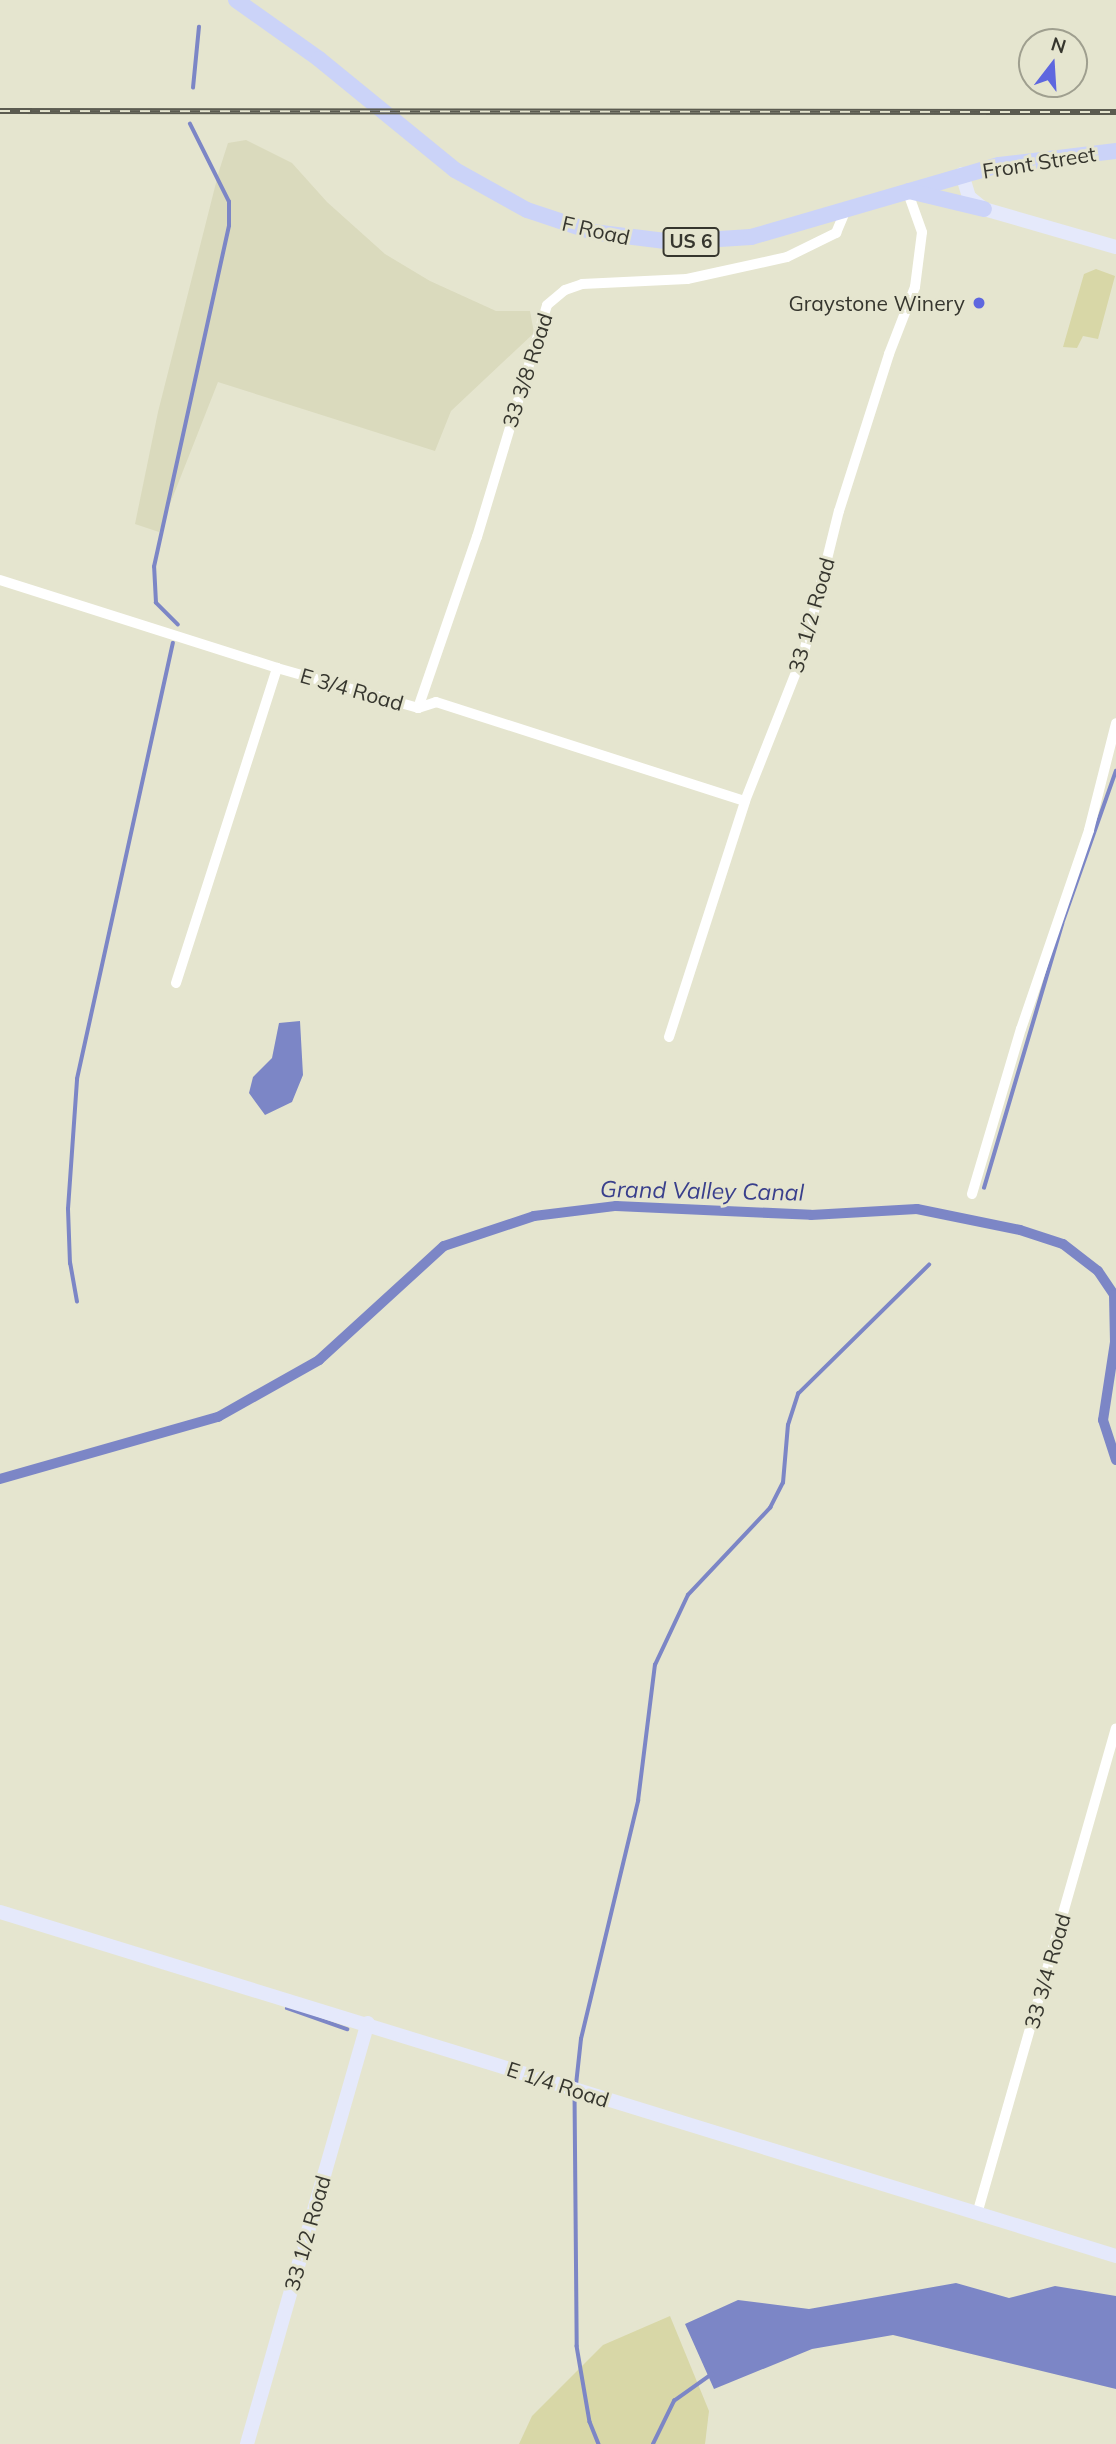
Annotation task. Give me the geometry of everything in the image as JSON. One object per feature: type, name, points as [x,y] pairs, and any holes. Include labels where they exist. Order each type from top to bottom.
[{"type":"main road","name":"F Road","points":[[236,0],[318,59],[432,153],[476,184],[527,210],[593,232],[632,239],[673,242],[751,237],[962,174]]},
{"type":"main road","name":"Front Street","points":[[962,174],[1031,160],[1116,151]]},
{"type":"main road","points":[[907,190],[984,209]]},
{"type":"street","points":[[962,174],[969,197],[984,209],[1116,247]]},
{"type":"street","name":"33 1/2 Road","points":[[669,1037],[745,801],[804,652],[839,511],[888,354],[915,287],[922,232],[907,190]]},
{"type":"street","name":"33 3/8 Road","points":[[418,708],[477,537],[547,305],[565,290],[582,284],[687,279],[787,257],[836,233],[846,210]]},
{"type":"street","name":"E 3/4 Road","points":[[0,580],[276,668],[418,708],[436,702],[745,801]]},
{"type":"street","points":[[176,983],[276,668]]},
{"type":"street","points":[[972,1194],[1021,1030],[1089,830],[1116,723]]},
{"type":"street","name":"33 3/4 Road","points":[[977,2214],[1116,1728]]},
{"type":"street","name":"E 1/4 Road","points":[[0,1912],[111,1949],[368,2023],[1116,2256]]},
{"type":"street","name":"33 1/2 Road","points":[[247,2444],[368,2023]]},
{"type":"shaded area","points":[[246,140],[292,163],[327,202],[385,254],[430,281],[496,311],[530,311],[534,333],[451,411],[435,451],[218,382],[159,532],[135,524],[158,412],[228,143]]},
{"type":"shaded area","points":[[1096,269],[1115,276],[1098,339],[1083,336],[1077,348],[1063,347],[1084,274]]},
{"type":"shaded area","points":[[670,2316],[709,2411],[705,2444],[519,2444],[532,2416],[603,2345]]},
{"type":"water","points":[[300,1021],[303,1075],[292,1102],[265,1115],[249,1093],[253,1077],[272,1058],[279,1023]]},
{"type":"water","points":[[956,2283],[1009,2298],[1055,2286],[1116,2296],[1116,2389],[893,2335],[812,2349],[714,2389],[685,2324],[738,2300],[809,2309]]},
{"type":"waterway","points":[[193,88],[199,27]]},
{"type":"waterway","points":[[178,625],[156,603],[154,567],[229,226],[229,202],[190,124]]},
{"type":"waterway","points":[[77,1302],[70,1264],[68,1209],[77,1079],[173,643]]},
{"type":"waterway","points":[[984,1188],[1062,924],[1116,771]]},
{"type":"waterway","name":"Grand Valley Canal","points":[[0,1479],[218,1417],[319,1360],[444,1246],[534,1216],[616,1206],[811,1215],[917,1209],[1020,1230],[1063,1244],[1098,1271],[1114,1295],[1115,1342],[1103,1420],[1116,1460]]},
{"type":"waterway","points":[[576,2085],[581,2039],[638,1801],[655,1665],[688,1595],[770,1508],[783,1483],[788,1425],[798,1394],[929,1265]]},
{"type":"waterway","points":[[287,2008],[347,2029]]},
{"type":"waterway","points":[[575,2093],[577,2346],[590,2422],[599,2444]]},
{"type":"waterway","points":[[653,2444],[674,2401],[712,2374]]},
{"type":"railway","points":[[0,111],[1116,112]]},
{"type":"place","name":"Graystone Winery","points":[[979,303]]}]
